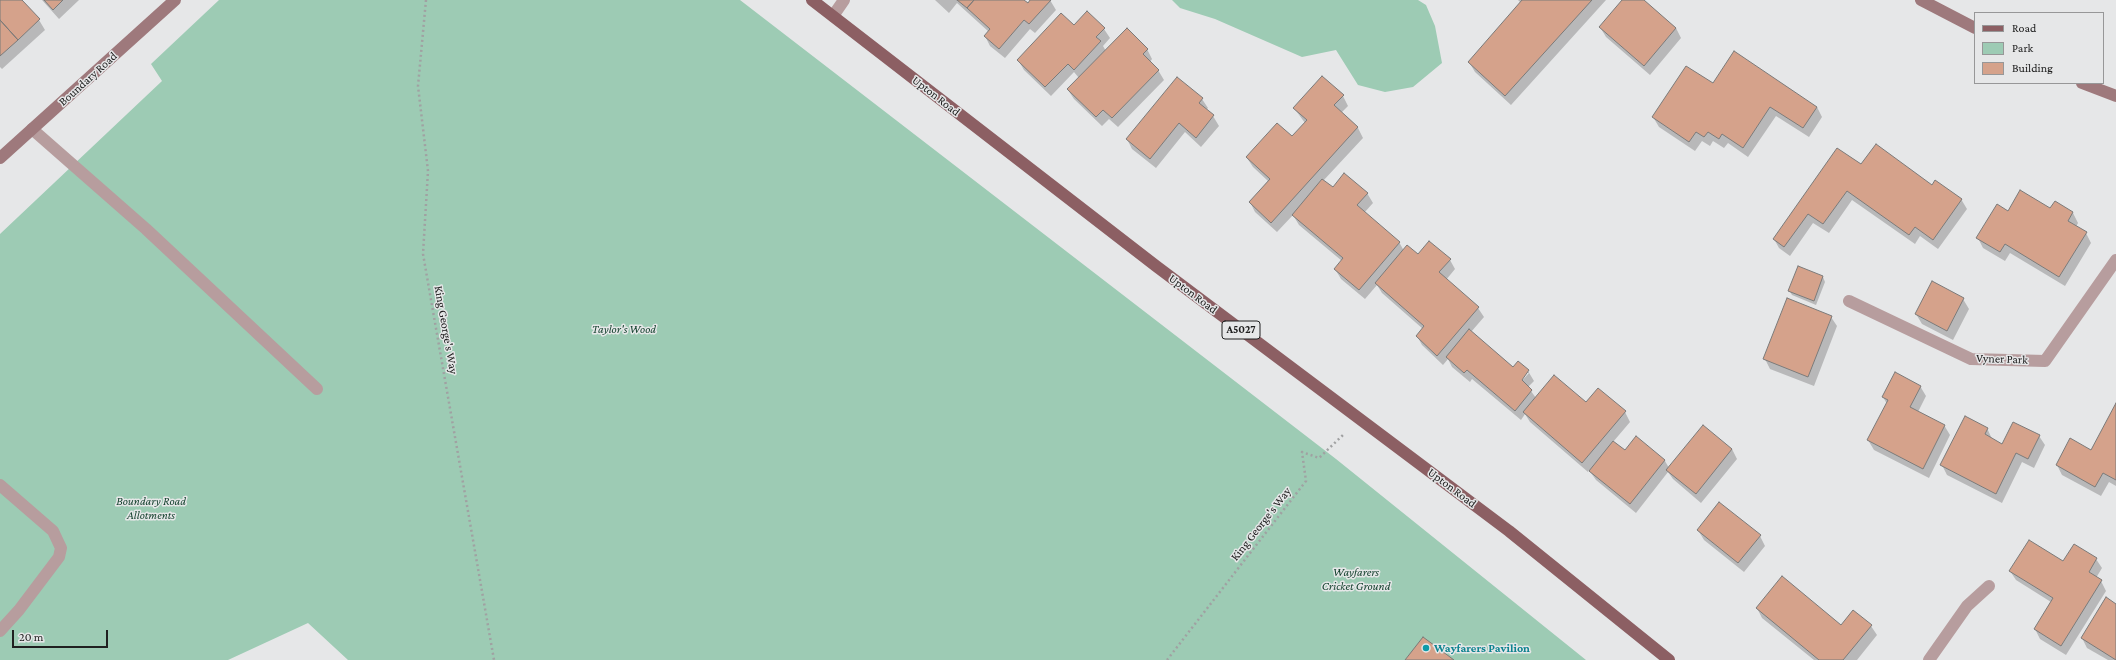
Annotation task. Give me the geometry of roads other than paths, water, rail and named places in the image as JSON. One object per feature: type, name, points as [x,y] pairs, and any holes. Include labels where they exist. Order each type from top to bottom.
[{"type":"main road","name":"Boundary Road","points":[[0,158],[175,0]]},
{"type":"main road","name":"Upton Road","points":[[812,0],[1156,266],[1509,531],[1670,660]]},
{"type":"main road","points":[[1921,0],[1974,27]]},
{"type":"main road","points":[[2085,84],[2116,96]]},
{"type":"street","points":[[833,16],[844,0]]},
{"type":"street","points":[[32,129],[146,229],[317,389]]},
{"type":"street","name":"Vyner Park","points":[[1850,301],[1971,358],[2045,361],[2116,260]]},
{"type":"street","points":[[0,485],[53,531],[61,548],[59,557],[19,610],[0,630]]},
{"type":"street","points":[[1929,660],[1967,606],[1989,586]]},
{"type":"place","name":"Wayfarers Pavilion","points":[[1426,648]]},
{"type":"park label","name":"Taylor's Wood","points":[[624,329]]},
{"type":"park label","name":"Boundary Road Allotments","points":[[151,508]]},
{"type":"park label","name":"Wayfarers Cricket Ground","points":[[1356,579]]}]
